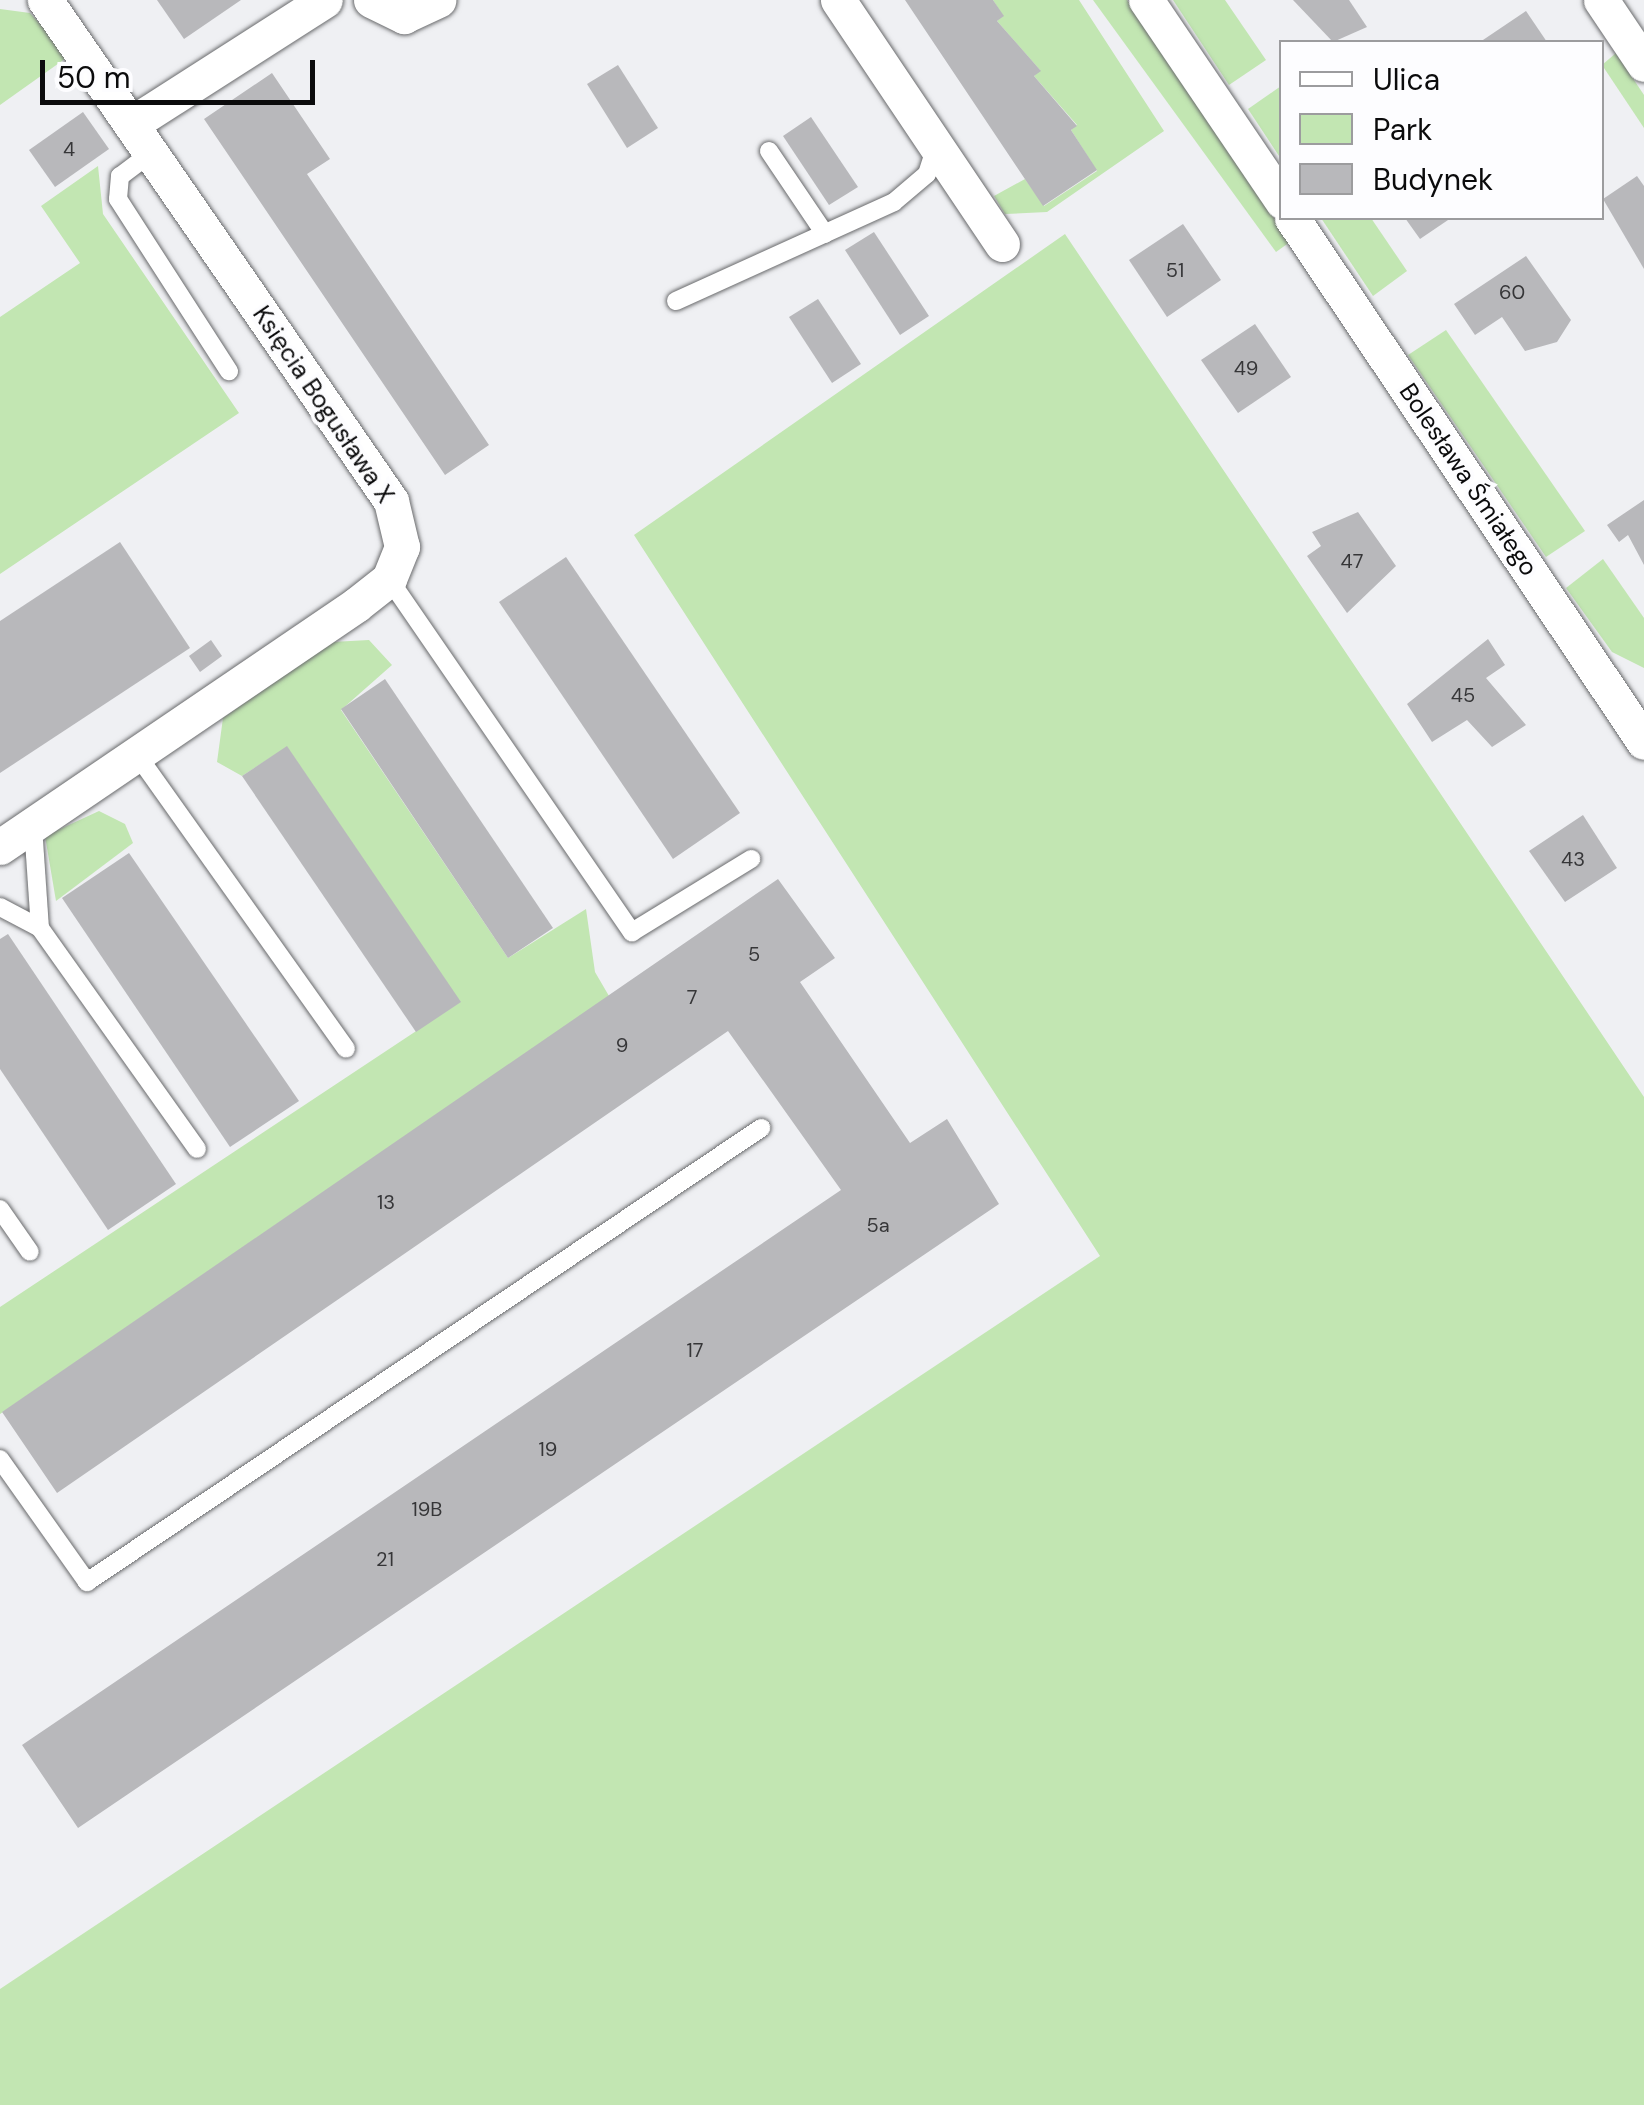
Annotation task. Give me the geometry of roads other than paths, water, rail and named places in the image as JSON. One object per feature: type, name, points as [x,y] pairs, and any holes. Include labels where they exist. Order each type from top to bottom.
[{"type":"street","name":"Księcia Bogusława X","points":[[44,0],[391,502],[402,548],[389,578]]},
{"type":"street","points":[[131,124],[325,0]]},
{"type":"street","points":[[371,0],[404,16],[438,0]]},
{"type":"street","points":[[838,0],[1002,244]]},
{"type":"street","points":[[1146,0],[1279,197]]},
{"type":"street","points":[[1602,0],[1644,64]]},
{"type":"street","name":"Bolesława Śmiałego","points":[[1293,220],[1632,698],[1644,742]]},
{"type":"street","points":[[0,847],[138,756],[389,578]]},
{"type":"lane","points":[[676,301],[914,190],[936,147]]},
{"type":"lane","points":[[769,151],[825,234]]},
{"type":"lane","points":[[151,153],[120,176],[118,199],[229,371]]},
{"type":"lane","points":[[389,578],[632,932],[751,859]]},
{"type":"lane","points":[[138,756],[346,1049]]},
{"type":"lane","points":[[33,826],[40,928]]},
{"type":"lane","points":[[0,907],[40,928],[196,1149]]},
{"type":"lane","points":[[0,1460],[88,1582],[761,1128]]},
{"type":"lane","points":[[0,1209],[30,1252]]}]
